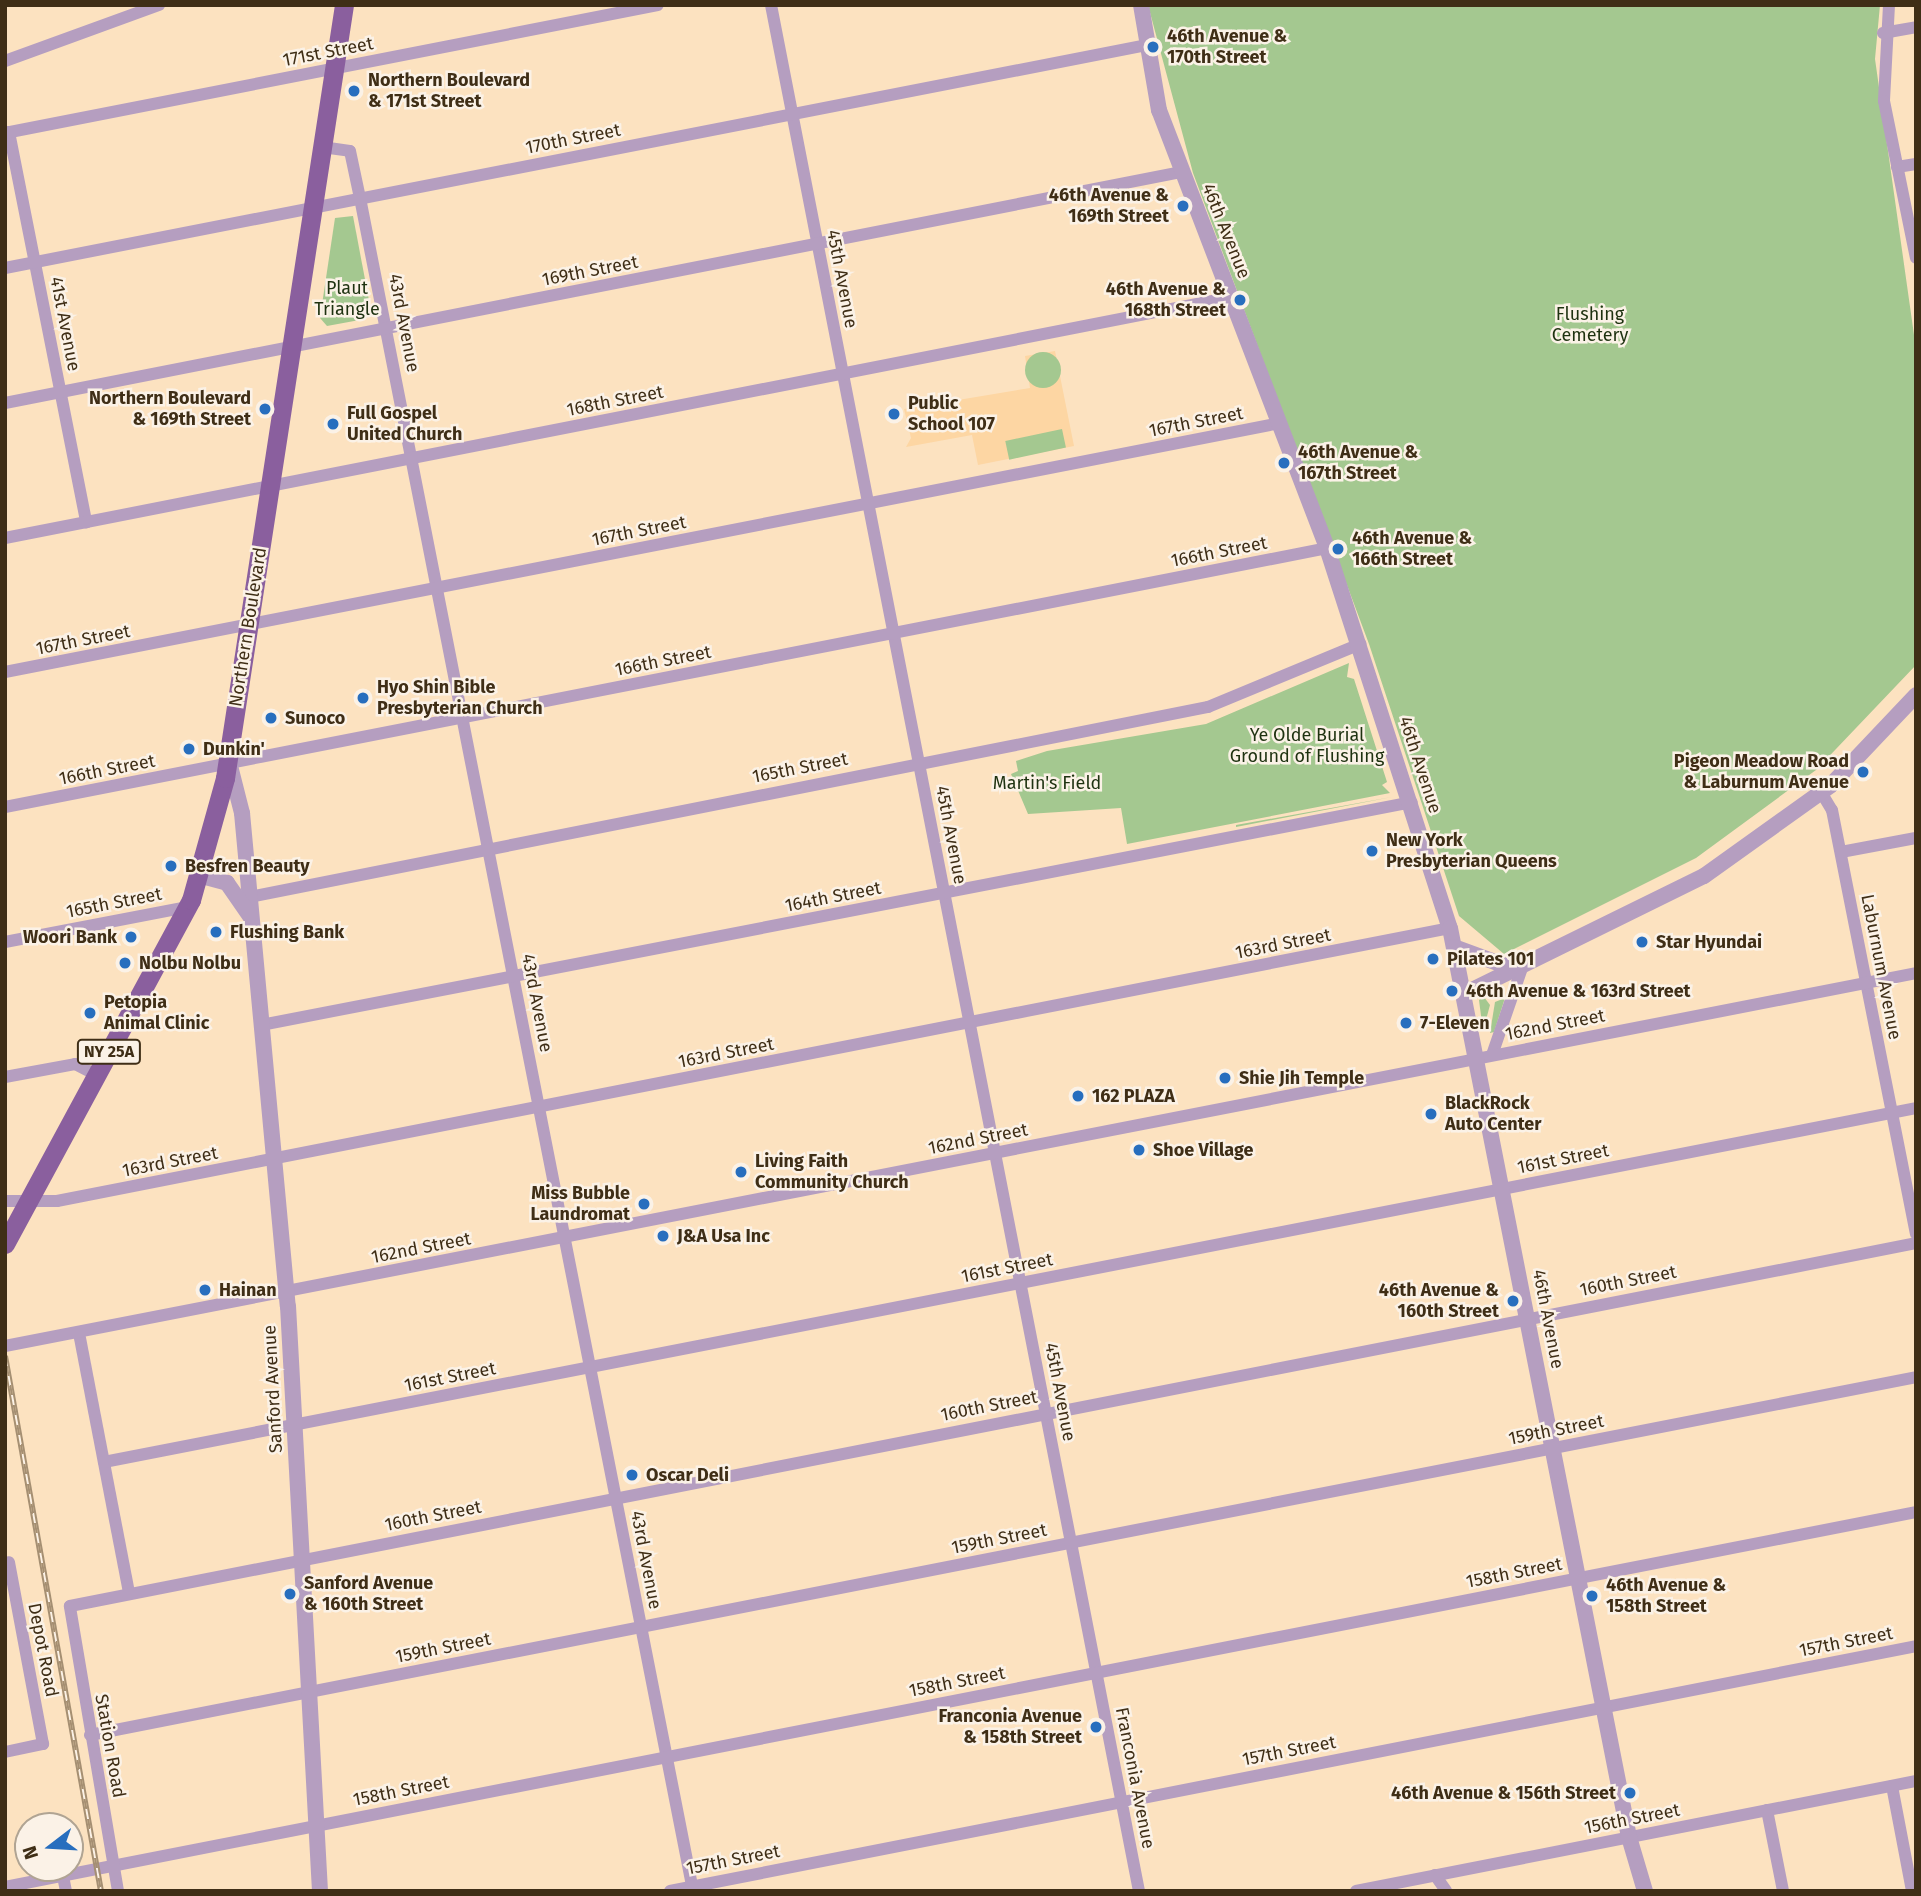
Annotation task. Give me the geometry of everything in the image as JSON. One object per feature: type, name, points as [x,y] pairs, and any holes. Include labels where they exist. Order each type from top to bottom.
[{"type":"main road","name":"Northern Boulevard","points":[[5,1244],[14,1204],[97,1075],[189,903],[229,762],[344,5]]},
{"type":"street","points":[[5,61],[131,10],[159,5]]},
{"type":"street","name":"171st Street","points":[[7,132],[658,5]]},
{"type":"street","name":"45th Avenue","points":[[771,5],[1097,1672]]},
{"type":"street","name":"46th Avenue","points":[[1140,5],[1147,45],[1181,172],[1280,423],[1360,643],[1412,802],[1450,928],[1464,993],[1485,1057],[1503,1189],[1528,1320],[1629,1837],[1645,1891]]},
{"type":"street","points":[[1889,5],[1883,33],[1884,101],[1916,258]]},
{"type":"street","points":[[1883,33],[1916,27]]},
{"type":"street","name":"170th Street","points":[[5,268],[1147,45]]},
{"type":"street","name":"41st Avenue","points":[[7,132],[86,522]]},
{"type":"street","name":"43rd Avenue","points":[[322,147],[350,151],[413,458],[693,1888]]},
{"type":"street","points":[[1897,167],[1916,164]]},
{"type":"street","name":"169th Street","points":[[5,403],[1181,172]]},
{"type":"street","name":"168th Street","points":[[5,538],[1232,297]]},
{"type":"street","name":"167th Street","points":[[5,672],[1280,423]]},
{"type":"street","name":"166th Street","points":[[5,807],[1327,548]]},
{"type":"street","name":"165th Street","points":[[245,897],[1208,707],[1360,643]]},
{"type":"street","points":[[1464,993],[1704,876],[1821,792],[1916,695]]},
{"type":"street","name":"Sanford Avenue","points":[[229,762],[237,775],[245,897],[250,916],[287,1293],[320,1891]]},
{"type":"street","name":"Laburnum Avenue","points":[[1821,792],[1841,852],[1916,1234]]},
{"type":"street","name":"164th Street","points":[[261,1025],[1412,802]]},
{"type":"street","points":[[1841,852],[1916,838]]},
{"type":"street","points":[[198,875],[227,883],[245,897]]},
{"type":"street","name":"165th Street","points":[[5,942],[189,903]]},
{"type":"street","name":"163rd Street","points":[[14,1204],[275,1159],[1450,928]]},
{"type":"street","points":[[1454,947],[1519,967]]},
{"type":"street","points":[[1485,1057],[1519,967]]},
{"type":"street","name":"162nd Street","points":[[5,1346],[1916,973]]},
{"type":"street","points":[[5,1077],[75,1063],[97,1075]]},
{"type":"street","name":"161st Street","points":[[104,1462],[1916,1108]]},
{"type":"street","name":"160th Street","points":[[70,1606],[1916,1243]]},
{"type":"street","points":[[79,1332],[130,1593]]},
{"type":"street","name":"159th Street","points":[[90,1735],[1916,1377]]},
{"type":"street","name":"158th Street","points":[[84,1871],[1916,1512]]},
{"type":"street","name":"Depot Road","points":[[5,1752],[43,1744],[9,1562]]},
{"type":"street","name":"Station Road","points":[[70,1606],[118,1891]]},
{"type":"street","name":"157th Street","points":[[670,1891],[1916,1646]]},
{"type":"street","name":"Franconia Avenue","points":[[1097,1672],[1139,1891]]},
{"type":"street","name":"156th Street","points":[[1356,1891],[1916,1781]]},
{"type":"street","points":[[1892,1786],[1912,1891]]},
{"type":"street","points":[[1767,1810],[1783,1891]]},
{"type":"street","points":[[1435,1875],[1446,1891]]},
{"type":"street","name":"158th Street","points":[[5,1887],[31,1882]]},
{"type":"shaded area","points":[[1055,351],[1074,446],[978,465],[972,435],[906,447],[911,438],[904,409],[1030,388],[1025,356]]},
{"type":"green space","name":"Flushing Cemetery","points":[[1148,5],[1880,5],[1875,59],[1916,349],[1916,665],[1816,770],[1696,858],[1504,954],[1459,916],[1369,644],[1193,173]]},
{"type":"green space","name":"Plaut Triangle","points":[[353,216],[371,311],[365,319],[327,326],[320,318],[335,218]]},
{"type":"green space","points":[[1043,352],[1056,357],[1061,370],[1056,383],[1043,388],[1030,383],[1025,370],[1030,357]]},
{"type":"green space","points":[[1062,429],[1066,448],[1009,460],[1005,441]]},
{"type":"green space","name":"Ye Olde Burial Ground of Flushing","points":[[1349,663],[1347,677],[1354,679],[1387,782],[1382,785],[1390,793],[1127,844],[1121,808],[1028,814],[1011,774],[1018,771],[1016,761],[1047,751],[1206,724]]},
{"type":"green space","points":[[1392,797],[1236,827],[1236,825]]},
{"type":"green space","points":[[1484,997],[1490,1005],[1483,1031],[1479,1000]]},
{"type":"green space","points":[[1505,998],[1494,1032],[1490,1033],[1495,1002]]},
{"type":"railway","points":[[5,1356],[101,1891]]},
{"type":"place","name":"46th Avenue & 170th Street","points":[[1153,47]]},
{"type":"place","name":"Northern Boulevard & 171st Street","points":[[354,91]]},
{"type":"place","name":"46th Avenue & 169th Street","points":[[1183,206]]},
{"type":"place","name":"46th Avenue & 168th Street","points":[[1240,300]]},
{"type":"place","name":"Northern Boulevard & 169th Street","points":[[265,409]]},
{"type":"place","name":"Public School 107","points":[[894,414]]},
{"type":"place","name":"Full Gospel United Church","points":[[333,424]]},
{"type":"place","name":"46th Avenue & 167th Street","points":[[1284,463]]},
{"type":"place","name":"46th Avenue & 166th Street","points":[[1338,549]]},
{"type":"place","name":"Hyo Shin Bible Presbyterian Church","points":[[363,698]]},
{"type":"place","name":"Sunoco","points":[[271,718]]},
{"type":"place","name":"Dunkin'","points":[[189,749]]},
{"type":"place","name":"Pigeon Meadow Road & Laburnum Avenue","points":[[1863,772]]},
{"type":"place","name":"New York Presbyterian Queens","points":[[1372,851]]},
{"type":"place","name":"Besfren Beauty","points":[[171,866]]},
{"type":"place","name":"Flushing Bank","points":[[216,932]]},
{"type":"place","name":"Woori Bank","points":[[131,937]]},
{"type":"place","name":"Star Hyundai","points":[[1642,942]]},
{"type":"place","name":"Pilates 101","points":[[1433,959]]},
{"type":"place","name":"Nolbu Nolbu","points":[[125,963]]},
{"type":"place","name":"46th Avenue & 163rd Street","points":[[1452,991]]},
{"type":"place","name":"Petopia Animal Clinic","points":[[90,1013]]},
{"type":"place","name":"7-Eleven","points":[[1406,1023]]},
{"type":"place","name":"Shie Jih Temple","points":[[1225,1078]]},
{"type":"place","name":"162 PLAZA","points":[[1078,1096]]},
{"type":"place","name":"BlackRock Auto Center","points":[[1431,1114]]},
{"type":"place","name":"Shoe Village","points":[[1139,1150]]},
{"type":"place","name":"Living Faith Community Church","points":[[741,1172]]},
{"type":"place","name":"Miss Bubble Laundromat","points":[[644,1204]]},
{"type":"place","name":"J&A Usa Inc","points":[[663,1236]]},
{"type":"place","name":"Hainan","points":[[205,1290]]},
{"type":"place","name":"46th Avenue & 160th Street","points":[[1513,1301]]},
{"type":"place","name":"Oscar Deli","points":[[632,1475]]},
{"type":"place","name":"Sanford Avenue & 160th Street","points":[[290,1594]]},
{"type":"place","name":"46th Avenue & 158th Street","points":[[1592,1596]]},
{"type":"place","name":"Franconia Avenue & 158th Street","points":[[1096,1727]]},
{"type":"place","name":"46th Avenue & 156th Street","points":[[1630,1793]]},
{"type":"park label","name":"Martin's Field","points":[[1047,783]]}]
